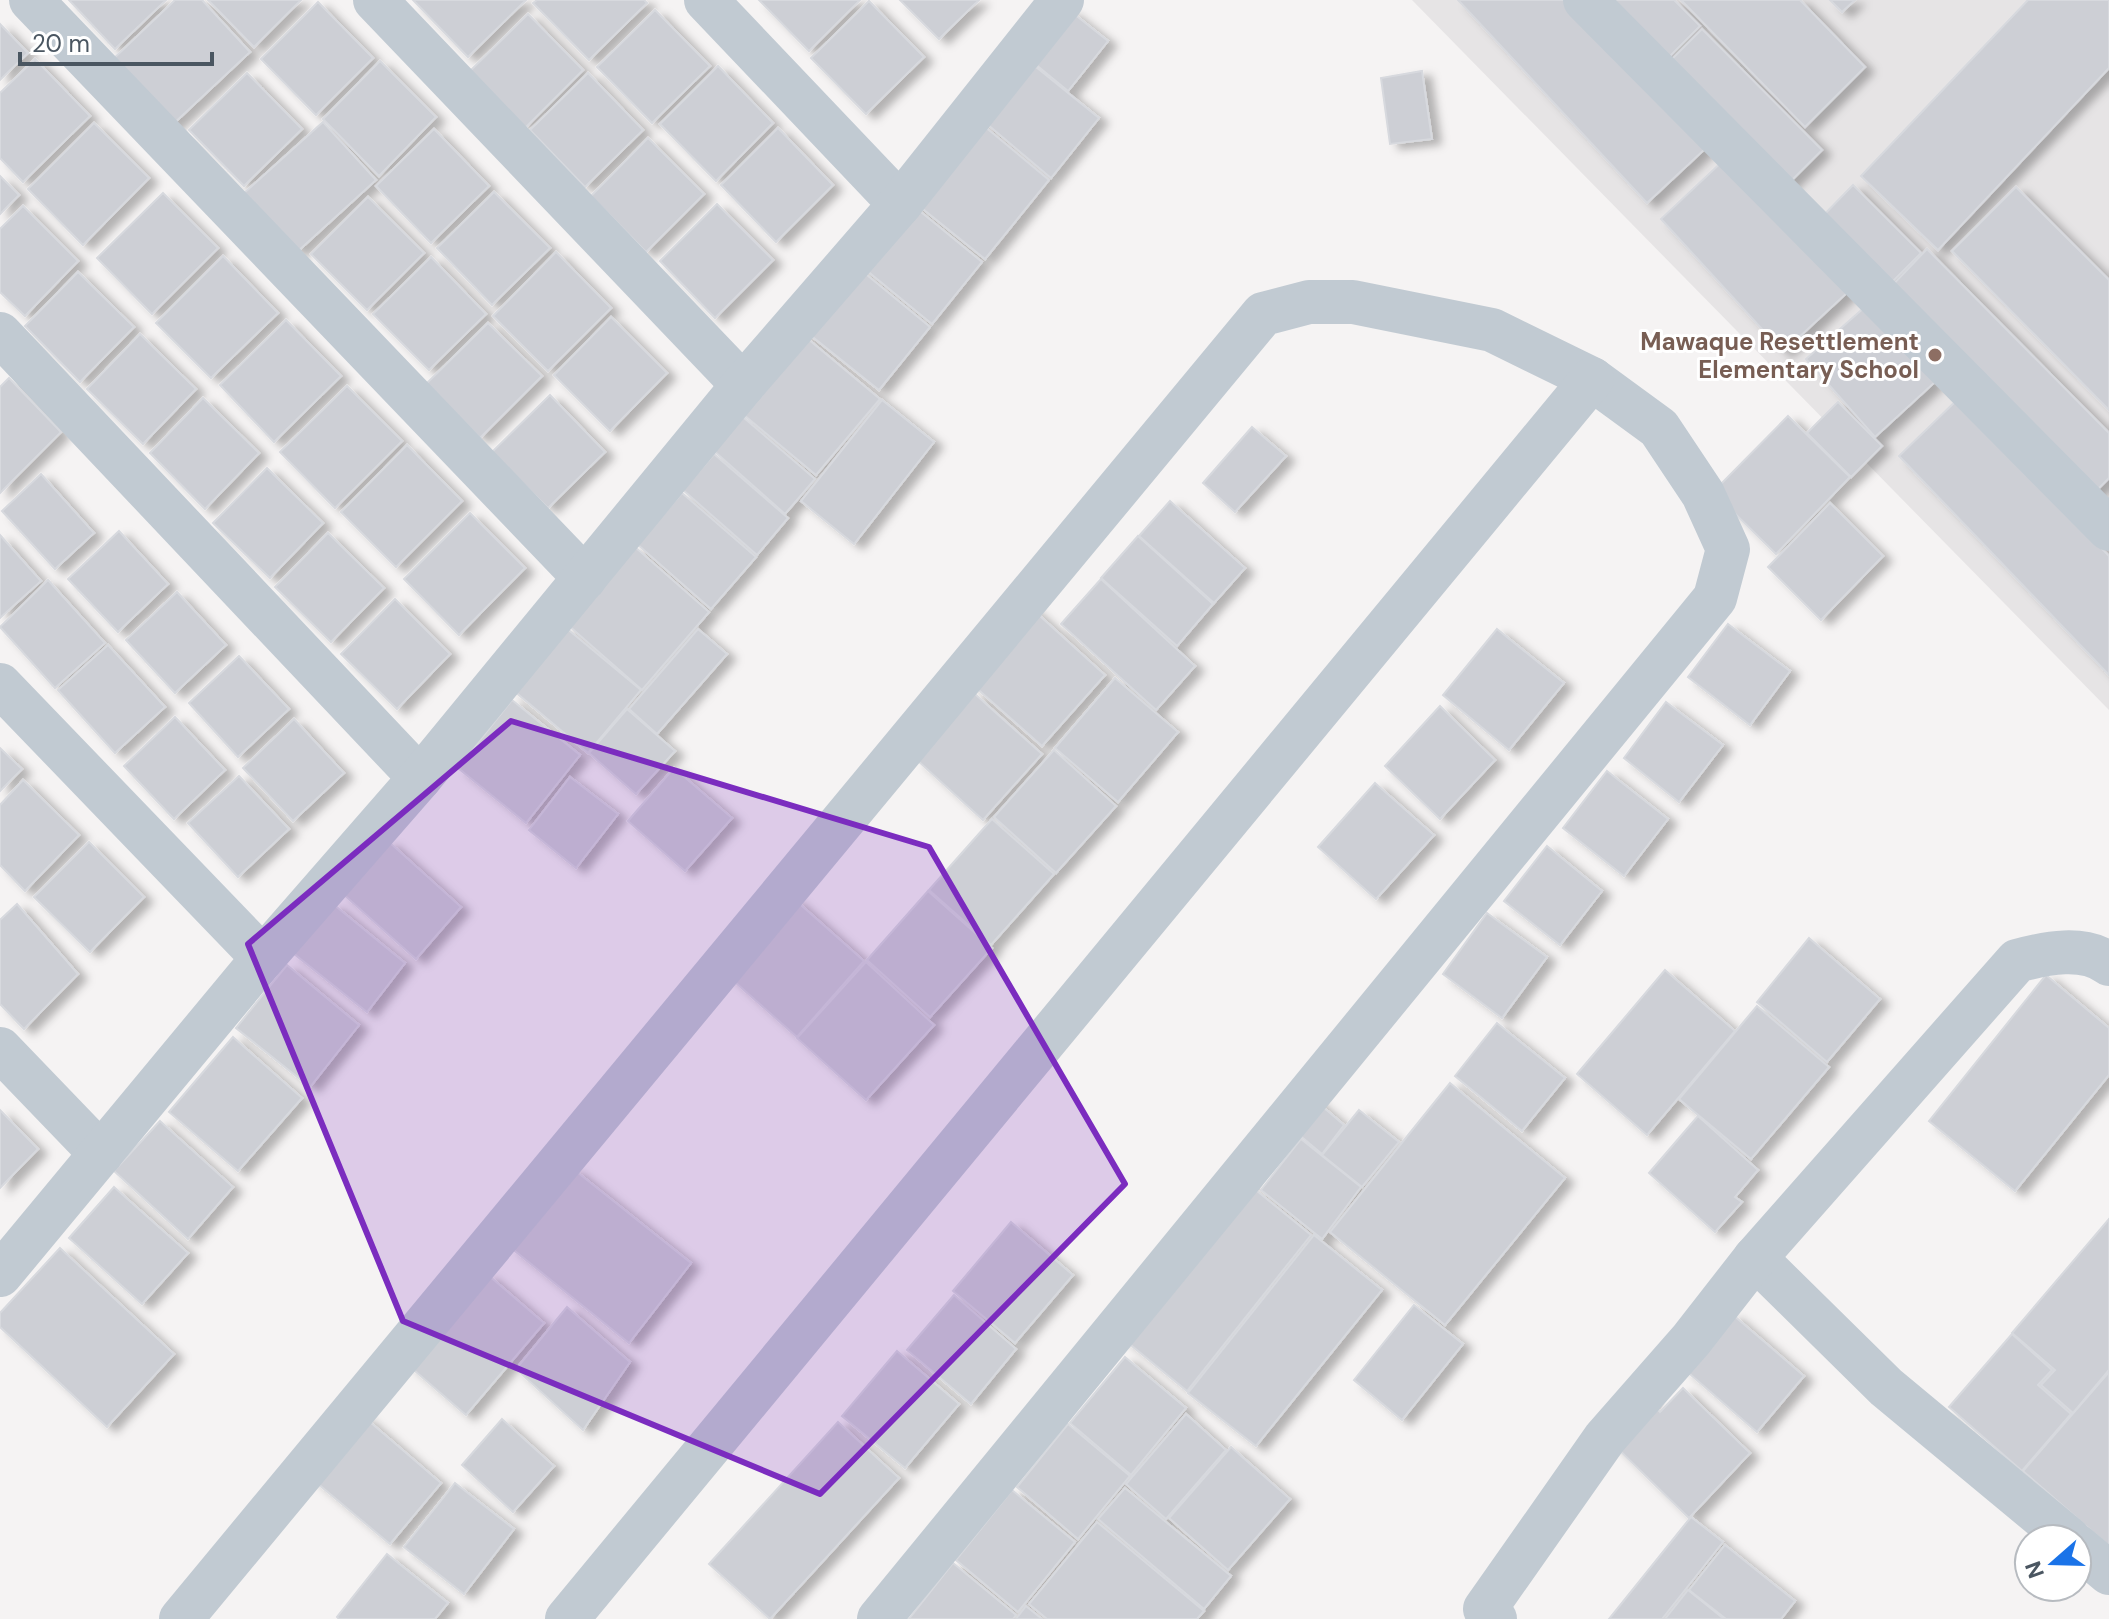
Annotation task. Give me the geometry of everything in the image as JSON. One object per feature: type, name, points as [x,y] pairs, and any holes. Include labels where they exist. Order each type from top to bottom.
[{"type":"street","points":[[31,0],[585,578]]},
{"type":"street","points":[[375,0],[743,385]]},
{"type":"street","points":[[706,0],[900,204]]},
{"type":"street","points":[[0,1275],[263,958],[420,778],[743,385],[900,204],[1062,0]]},
{"type":"street","points":[[1585,0],[2109,529]]},
{"type":"street","points":[[181,1619],[1263,314],[1309,302],[1353,302],[1492,330],[1592,379],[1659,428],[1703,494],[1728,549],[1715,598],[879,1619]]},
{"type":"street","points":[[0,334],[420,778]]},
{"type":"street","points":[[567,1619],[1592,379]]},
{"type":"street","points":[[0,685],[263,958]]},
{"type":"street","points":[[1484,1616],[1605,1438],[1691,1340],[1755,1258],[2017,961],[2051,952],[2099,956],[2109,964]]},
{"type":"street","points":[[0,1049],[101,1154]]},
{"type":"street","points":[[1755,1258],[1886,1387],[2050,1523]]},
{"type":"street","points":[[2093,1560],[2109,1573]]},
{"type":"highlighted area","points":[[511,721],[929,847],[1125,1184],[820,1494],[403,1321],[248,944]]},
{"type":"shaded area","name":"Mawaque Resettlement Elementary School","points":[[1412,0],[2109,0],[2109,710]]},
{"type":"building","points":[[69,0],[166,0],[115,49]]},
{"type":"building","points":[[175,0],[202,0],[250,52],[170,127],[109,63]]},
{"type":"building","points":[[208,0],[301,0],[254,47]]},
{"type":"building","points":[[413,0],[526,0],[468,57]]},
{"type":"building","points":[[537,0],[644,0],[647,3],[589,60],[533,3]]},
{"type":"building","points":[[759,0],[860,0],[809,51]]},
{"type":"building","points":[[900,0],[979,0],[939,39]]},
{"type":"building","points":[[1458,0],[1568,0],[1706,148],[1647,203]]},
{"type":"building","points":[[1599,0],[1674,0],[1700,26],[1663,63]]},
{"type":"building","points":[[1681,0],[1800,0],[1865,67],[1805,127]]},
{"type":"building","points":[[1830,0],[1855,0],[1842,12]]},
{"type":"building","points":[[2028,0],[2109,0],[2109,68],[1938,250],[1861,176]]},
{"type":"building","points":[[869,1],[924,57],[866,114],[811,58]]},
{"type":"building","points":[[318,2],[373,58],[316,115],[261,59]]},
{"type":"building","points":[[655,10],[710,66],[652,123],[597,67]]},
{"type":"building","points":[[1069,10],[1108,41],[1068,91],[1029,59]]},
{"type":"building","points":[[528,14],[583,70],[525,128],[470,71]]},
{"type":"building","points":[[0,24],[28,53],[0,80]]},
{"type":"building","points":[[1702,29],[1822,150],[1784,188],[1665,66]]},
{"type":"building","points":[[35,59],[90,116],[23,182],[0,158],[0,93]]},
{"type":"building","points":[[380,61],[436,117],[379,176],[323,119]]},
{"type":"building","points":[[718,66],[773,123],[716,181],[660,124]]},
{"type":"building","points":[[1036,67],[1099,118],[1051,178],[981,119]]},
{"type":"building","points":[[1422,71],[1432,139],[1390,144],[1381,78]]},
{"type":"building","points":[[247,73],[302,129],[244,186],[189,130]]},
{"type":"building","points":[[588,73],[643,130],[585,187],[530,130]]},
{"type":"building","points":[[978,121],[1049,180],[985,259],[913,201]]},
{"type":"building","points":[[323,122],[376,180],[297,252],[243,194]]},
{"type":"building","points":[[94,123],[149,178],[83,245],[28,189]]},
{"type":"building","points":[[778,128],[833,185],[776,242],[721,185]]},
{"type":"building","points":[[434,129],[489,186],[431,243],[376,186]]},
{"type":"building","points":[[648,138],[704,194],[646,252],[591,196]]},
{"type":"building","points":[[1726,158],[1849,291],[1783,352],[1661,219]]},
{"type":"building","points":[[0,176],[19,195],[0,214]]},
{"type":"building","points":[[1853,185],[1921,253],[1881,293],[1814,225]]},
{"type":"building","points":[[2016,187],[2109,280],[2109,410],[1952,251]]},
{"type":"building","points":[[494,192],[550,248],[492,305],[437,248]]},
{"type":"building","points":[[163,193],[218,248],[152,314],[97,258]]},
{"type":"building","points":[[368,197],[424,253],[367,310],[311,254]]},
{"type":"building","points":[[910,203],[982,262],[932,324],[860,265]]},
{"type":"building","points":[[717,204],[773,260],[715,318],[660,261]]},
{"type":"building","points":[[23,206],[78,261],[25,316],[0,292],[0,229]]},
{"type":"building","points":[[1927,249],[2109,433],[2109,478],[2087,500],[1883,295]]},
{"type":"building","points":[[556,252],[611,308],[548,371],[493,316]]},
{"type":"building","points":[[223,256],[278,313],[211,378],[156,323]]},
{"type":"building","points":[[431,257],[486,314],[429,370],[373,314]]},
{"type":"building","points":[[856,266],[930,327],[879,390],[804,330]]},
{"type":"building","points":[[78,272],[134,327],[80,382],[25,326]]},
{"type":"building","points":[[1866,306],[1935,382],[1875,437],[1806,359]]},
{"type":"building","points":[[611,317],[667,373],[610,431],[554,375]]},
{"type":"building","points":[[286,320],[341,376],[274,442],[220,385]]},
{"type":"building","points":[[488,323],[542,376],[480,438],[426,384]]},
{"type":"building","points":[[140,334],[196,389],[143,444],[87,389]]},
{"type":"building","points":[[802,334],[880,399],[816,475],[739,411]]},
{"type":"building","points":[[9,378],[61,432],[0,493],[0,387]]},
{"type":"building","points":[[347,386],[402,441],[335,508],[280,452]]},
{"type":"building","points":[[550,395],[605,452],[548,508],[492,452]]},
{"type":"building","points":[[203,398],[259,453],[205,509],[150,453]]},
{"type":"building","points":[[1958,399],[2109,556],[2109,675],[1899,456]]},
{"type":"building","points":[[882,400],[934,442],[854,544],[801,501]]},
{"type":"building","points":[[1838,402],[1882,446],[1851,477],[1807,433]]},
{"type":"building","points":[[1788,416],[1850,477],[1776,554],[1713,492]]},
{"type":"building","points":[[743,417],[815,479],[785,514],[714,451]]},
{"type":"building","points":[[1252,427],[1286,456],[1235,512],[1203,483]]},
{"type":"building","points":[[407,445],[462,501],[396,567],[341,512]]},
{"type":"building","points":[[714,454],[788,518],[757,555],[683,490]]},
{"type":"building","points":[[267,468],[323,523],[270,578],[213,523]]},
{"type":"building","points":[[41,474],[94,533],[55,569],[2,511]]},
{"type":"building","points":[[682,493],[756,557],[711,609],[637,544]]},
{"type":"building","points":[[1170,501],[1245,568],[1214,603],[1139,536]]},
{"type":"building","points":[[1830,503],[1883,556],[1821,620],[1768,567]]},
{"type":"building","points":[[470,513],[525,568],[459,635],[404,579]]},
{"type":"building","points":[[119,531],[168,584],[118,632],[68,579]]},
{"type":"building","points":[[328,533],[384,588],[331,642],[275,587]]},
{"type":"building","points":[[0,535],[41,581],[0,618]]},
{"type":"building","points":[[1138,536],[1213,604],[1177,646],[1101,578]]},
{"type":"building","points":[[635,547],[709,612],[642,690],[568,625]]},
{"type":"building","points":[[1101,579],[1195,666],[1156,710],[1061,624]]},
{"type":"building","points":[[48,580],[105,643],[55,688],[0,627]]},
{"type":"building","points":[[177,592],[226,645],[175,693],[126,640]]},
{"type":"building","points":[[395,599],[450,654],[397,709],[341,654]]},
{"type":"building","points":[[1030,607],[1105,675],[1042,746],[965,678]]},
{"type":"building","points":[[1728,624],[1790,671],[1750,725],[1688,677]]},
{"type":"building","points":[[565,627],[641,690],[588,753],[513,690]]},
{"type":"building","points":[[698,629],[727,654],[657,734],[629,709]]},
{"type":"building","points":[[1497,629],[1564,683],[1509,750],[1443,695]]},
{"type":"building","points":[[108,645],[165,707],[115,753],[58,690]]},
{"type":"building","points":[[239,656],[289,709],[238,757],[189,703]]},
{"type":"building","points":[[1115,678],[1178,732],[1118,802],[1055,748]]},
{"type":"building","points":[[975,694],[1042,754],[983,820],[917,760]]},
{"type":"building","points":[[512,700],[580,755],[526,823],[458,768]]},
{"type":"building","points":[[1666,702],[1723,745],[1679,802],[1624,758]]},
{"type":"building","points":[[1440,706],[1495,760],[1440,819],[1385,766]]},
{"type":"building","points":[[627,709],[675,751],[636,794],[589,753]]},
{"type":"building","points":[[175,717],[225,770],[174,819],[124,766]]},
{"type":"building","points":[[294,719],[344,773],[293,821],[243,768]]},
{"type":"building","points":[[0,748],[22,769],[0,791]]},
{"type":"building","points":[[1054,750],[1116,806],[1056,873],[994,817]]},
{"type":"building","points":[[674,768],[732,818],[685,871],[628,821]]},
{"type":"building","points":[[1607,771],[1668,819],[1624,876],[1563,828]]},
{"type":"building","points":[[239,776],[289,829],[238,877],[188,823]]},
{"type":"building","points":[[570,777],[618,814],[576,868],[529,830]]},
{"type":"building","points":[[23,780],[79,835],[25,891],[0,865],[0,805]]},
{"type":"building","points":[[1375,783],[1434,835],[1376,899],[1318,847]]},
{"type":"building","points":[[992,819],[1054,874],[991,945],[929,890]]},
{"type":"building","points":[[388,841],[461,907],[416,959],[342,893]]},
{"type":"building","points":[[89,842],[144,897],[90,952],[34,897]]},
{"type":"building","points":[[1547,846],[1602,891],[1560,945],[1504,901]]},
{"type":"building","points":[[928,891],[992,948],[930,1017],[867,960]]},
{"type":"building","points":[[793,898],[864,961],[797,1037],[727,975]]},
{"type":"building","points":[[17,904],[78,974],[24,1029],[0,1004],[0,920]]},
{"type":"building","points":[[333,904],[405,963],[367,1012],[293,953]]},
{"type":"building","points":[[1487,913],[1547,957],[1502,1018],[1443,974]]},
{"type":"building","points":[[1809,938],[1880,999],[1827,1062],[1757,1002]]},
{"type":"building","points":[[866,962],[934,1025],[866,1100],[797,1038]]},
{"type":"building","points":[[287,965],[359,1025],[310,1087],[236,1028]]},
{"type":"building","points":[[1665,970],[1735,1031],[1647,1135],[1577,1074]]},
{"type":"building","points":[[2046,975],[2109,1028],[2109,1075],[2015,1191],[1929,1121]]},
{"type":"building","points":[[1757,1006],[1829,1067],[1751,1159],[1679,1099]]},
{"type":"building","points":[[1497,1023],[1565,1078],[1522,1131],[1455,1076]]},
{"type":"building","points":[[233,1037],[302,1098],[238,1171],[169,1112]]},
{"type":"building","points":[[1450,1083],[1565,1178],[1445,1325],[1330,1232]]},
{"type":"building","points":[[1309,1095],[1344,1125],[1322,1154],[1285,1123]]},
{"type":"building","points":[[0,1110],[38,1149],[0,1188]]},
{"type":"building","points":[[1359,1110],[1399,1142],[1362,1187],[1322,1155]]},
{"type":"building","points":[[1698,1116],[1758,1170],[1735,1197],[1742,1202],[1715,1232],[1649,1173]]},
{"type":"building","points":[[160,1121],[233,1187],[188,1239],[114,1171]]},
{"type":"building","points":[[1301,1139],[1361,1187],[1322,1239],[1261,1190]]},
{"type":"building","points":[[572,1168],[691,1263],[629,1343],[510,1247]]},
{"type":"building","points":[[1246,1182],[1311,1235],[1187,1391],[1121,1337]]},
{"type":"building","points":[[114,1187],[188,1253],[142,1304],[69,1238]]},
{"type":"building","points":[[2109,1219],[2109,1370],[2073,1413],[2041,1385],[2055,1370],[2012,1333]]},
{"type":"building","points":[[1011,1222],[1073,1275],[1015,1343],[953,1291]]},
{"type":"building","points":[[1314,1235],[1382,1290],[1256,1446],[1188,1393]]},
{"type":"building","points":[[60,1248],[174,1354],[107,1427],[0,1327],[0,1313]]},
{"type":"building","points":[[487,1274],[544,1323],[466,1415],[408,1365]]},
{"type":"building","points":[[954,1295],[1016,1349],[971,1404],[907,1350]]},
{"type":"building","points":[[1414,1305],[1463,1344],[1402,1420],[1354,1380]]},
{"type":"building","points":[[567,1307],[630,1362],[583,1430],[516,1369]]},
{"type":"building","points":[[1732,1314],[1804,1376],[1757,1432],[1684,1369]]},
{"type":"building","points":[[2012,1334],[2052,1370],[2038,1385],[2071,1414],[2022,1471],[1949,1407]]},
{"type":"building","points":[[897,1351],[959,1404],[905,1468],[842,1416]]},
{"type":"building","points":[[1125,1357],[1186,1408],[1131,1475],[1070,1423]]},
{"type":"building","points":[[2109,1372],[2109,1546],[2093,1532],[2093,1523],[2083,1523],[2023,1471]]},
{"type":"building","points":[[1683,1388],[1750,1453],[1689,1518],[1612,1443],[1651,1402],[1660,1412]]},
{"type":"building","points":[[1186,1414],[1226,1450],[1166,1519],[1126,1484]]},
{"type":"building","points":[[363,1416],[441,1483],[390,1544],[311,1478]]},
{"type":"building","points":[[502,1419],[554,1466],[513,1512],[462,1465]]},
{"type":"building","points":[[838,1422],[899,1478],[770,1619],[709,1564]]},
{"type":"building","points":[[1068,1424],[1130,1476],[1078,1539],[1017,1487]]},
{"type":"building","points":[[1231,1447],[1290,1499],[1228,1570],[1169,1518]]},
{"type":"building","points":[[455,1483],[514,1529],[464,1594],[404,1547]]},
{"type":"building","points":[[1125,1488],[1231,1576],[1204,1609],[1098,1519]]},
{"type":"building","points":[[1012,1490],[1075,1542],[1018,1612],[956,1560]]},
{"type":"building","points":[[1691,1517],[1723,1542],[1662,1619],[1609,1619]]},
{"type":"building","points":[[1097,1522],[1204,1611],[1197,1619],[1047,1619],[1029,1604]]},
{"type":"building","points":[[1725,1545],[1795,1601],[1781,1619],[1726,1619],[1689,1590]]},
{"type":"building","points":[[387,1554],[448,1603],[435,1619],[339,1619],[337,1617]]},
{"type":"building","points":[[953,1563],[1016,1615],[1013,1619],[909,1619]]},
{"type":"building","points":[[1688,1590],[1724,1619],[1665,1619]]},
{"type":"building","points":[[1026,1606],[1042,1619],[1016,1619]]},
{"type":"place","name":"Mawaque Resettlement Elementary School","points":[[1935,355]]}]
